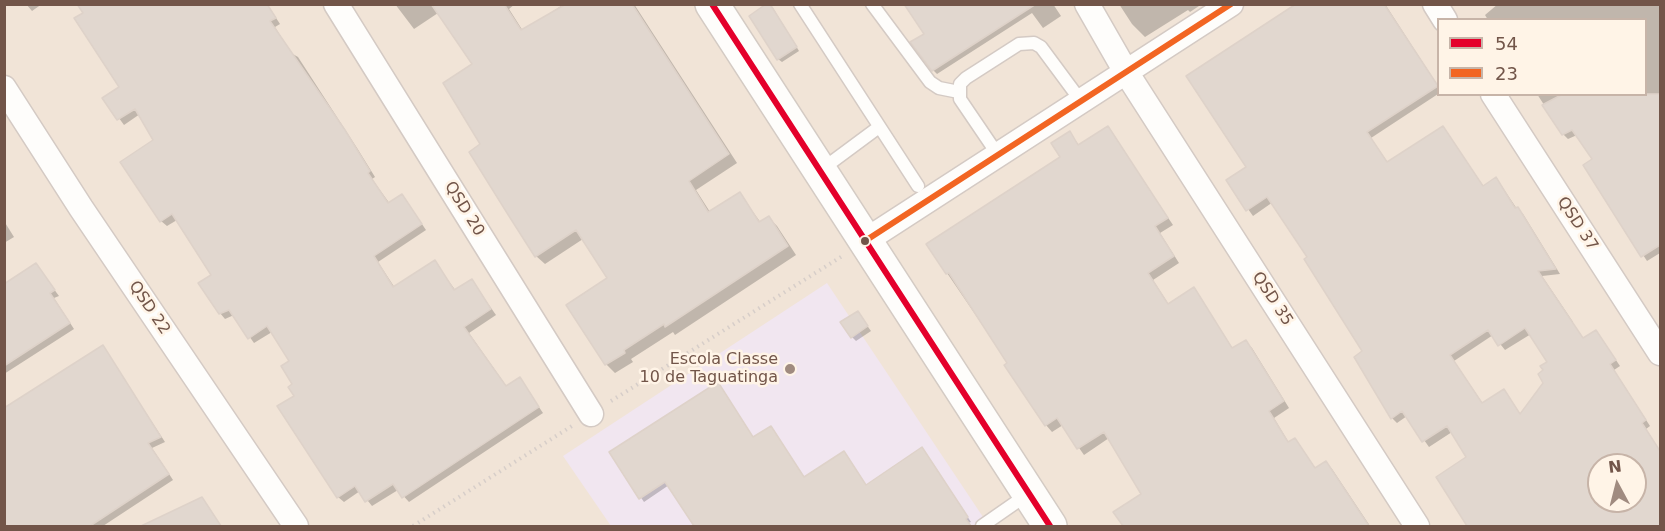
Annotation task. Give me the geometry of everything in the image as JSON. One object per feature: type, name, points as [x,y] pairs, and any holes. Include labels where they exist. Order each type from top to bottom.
[{"type":"street","name":"QSD 20","points":[[336,4],[591,414]]},
{"type":"street","name":"QSD 35","points":[[1087,4],[1126,72],[1417,526]]},
{"type":"street","points":[[866,241],[1231,4]]},
{"type":"street","points":[[1435,4],[1444,18]]},
{"type":"street","points":[[717,6],[820,171],[1050,526]]},
{"type":"street","name":"QSD 22","points":[[4,88],[81,208],[297,526]]},
{"type":"street","name":"QSD 37","points":[[1494,96],[1660,353]]},
{"type":"lane","points":[[800,4],[918,186]]},
{"type":"lane","points":[[872,4],[930,81],[939,88],[959,92]]},
{"type":"lane","points":[[998,155],[960,99],[960,84],[966,78],[1027,42],[1041,47],[1081,101]]},
{"type":"lane","points":[[820,171],[879,127]]},
{"type":"lane","points":[[982,526],[1029,494]]},
{"type":"path","points":[[412,526],[866,241]]},
{"type":"shaded area","points":[[5,5],[1660,5],[1660,526],[5,526]]},
{"type":"shaded area","name":"Escola Classe 10 de Taguatinga","points":[[827,283],[989,526],[611,526],[563,456]]},
{"type":"building","points":[[77,4],[267,4],[276,18],[270,21],[345,130],[370,171],[368,173],[388,203],[402,194],[422,224],[374,256],[393,287],[435,260],[454,290],[472,279],[491,309],[464,327],[506,386],[520,377],[539,407],[402,498],[393,484],[365,502],[355,486],[337,498],[277,406],[294,396],[288,387],[292,384],[281,366],[289,361],[267,326],[248,339],[229,310],[219,314],[198,283],[211,275],[172,214],[160,222],[120,162],[153,140],[135,109],[117,120],[102,98],[119,87],[74,18],[83,13]]},
{"type":"building","points":[[431,4],[504,4],[521,30],[566,4],[632,4],[729,154],[689,181],[708,212],[740,192],[759,222],[769,216],[788,246],[665,327],[664,324],[624,350],[625,353],[605,365],[566,305],[607,278],[576,230],[535,257],[469,152],[480,144],[443,83],[472,64]]},
{"type":"building","points":[[766,4],[770,4],[797,47],[777,60],[749,16]]},
{"type":"building","points":[[904,4],[1036,4],[932,71],[910,42],[924,34]]},
{"type":"building","points":[[1296,4],[1384,4],[1437,87],[1367,132],[1387,162],[1443,126],[1483,186],[1496,177],[1515,208],[1518,207],[1556,269],[1538,271],[1583,338],[1596,330],[1616,360],[1610,364],[1646,420],[1642,423],[1660,451],[1660,526],[1467,526],[1436,477],[1466,457],[1447,426],[1422,442],[1402,411],[1391,419],[1354,357],[1362,351],[1304,259],[1307,257],[1267,197],[1246,211],[1226,180],[1246,167],[1186,76]],"holes":[[[1525,328],[1547,362],[1540,366],[1543,370],[1538,374],[1543,383],[1520,414],[1504,389],[1482,403],[1450,355],[1488,330],[1498,346]]]},
{"type":"building","points":[[1660,94],[1660,245],[1641,257],[1583,165],[1592,159],[1572,130],[1562,135],[1542,105],[1559,96]]},
{"type":"building","points":[[1108,126],[1168,218],[1155,226],[1174,256],[1148,273],[1168,304],[1194,287],[1232,348],[1246,340],[1284,401],[1269,411],[1288,442],[1295,438],[1315,468],[1326,461],[1369,526],[1123,526],[1113,512],[1141,494],[1104,432],[1077,449],[1057,418],[1045,426],[1004,365],[1007,363],[949,273],[946,274],[926,244],[1060,157],[1051,143],[1070,131],[1078,145]]},
{"type":"building","points":[[36,263],[55,290],[50,293],[70,323],[4,366],[4,284]]},
{"type":"building","points":[[858,311],[868,326],[851,338],[840,322]]},
{"type":"building","points":[[103,345],[161,437],[148,443],[169,474],[90,526],[4,526],[4,408]]},
{"type":"building","points":[[718,382],[753,437],[771,426],[804,477],[844,451],[866,485],[922,447],[968,517],[966,519],[971,526],[694,526],[665,482],[639,499],[609,452]]},
{"type":"building","points":[[202,497],[221,526],[141,526]]},
{"type":"transit line","name":"54","points":[[712,4],[1050,526]]},
{"type":"transit line","name":"23","points":[[865,241],[1231,4]]},
{"type":"place","name":"Escola Classe 10 de Taguatinga","points":[[790,369]]}]
